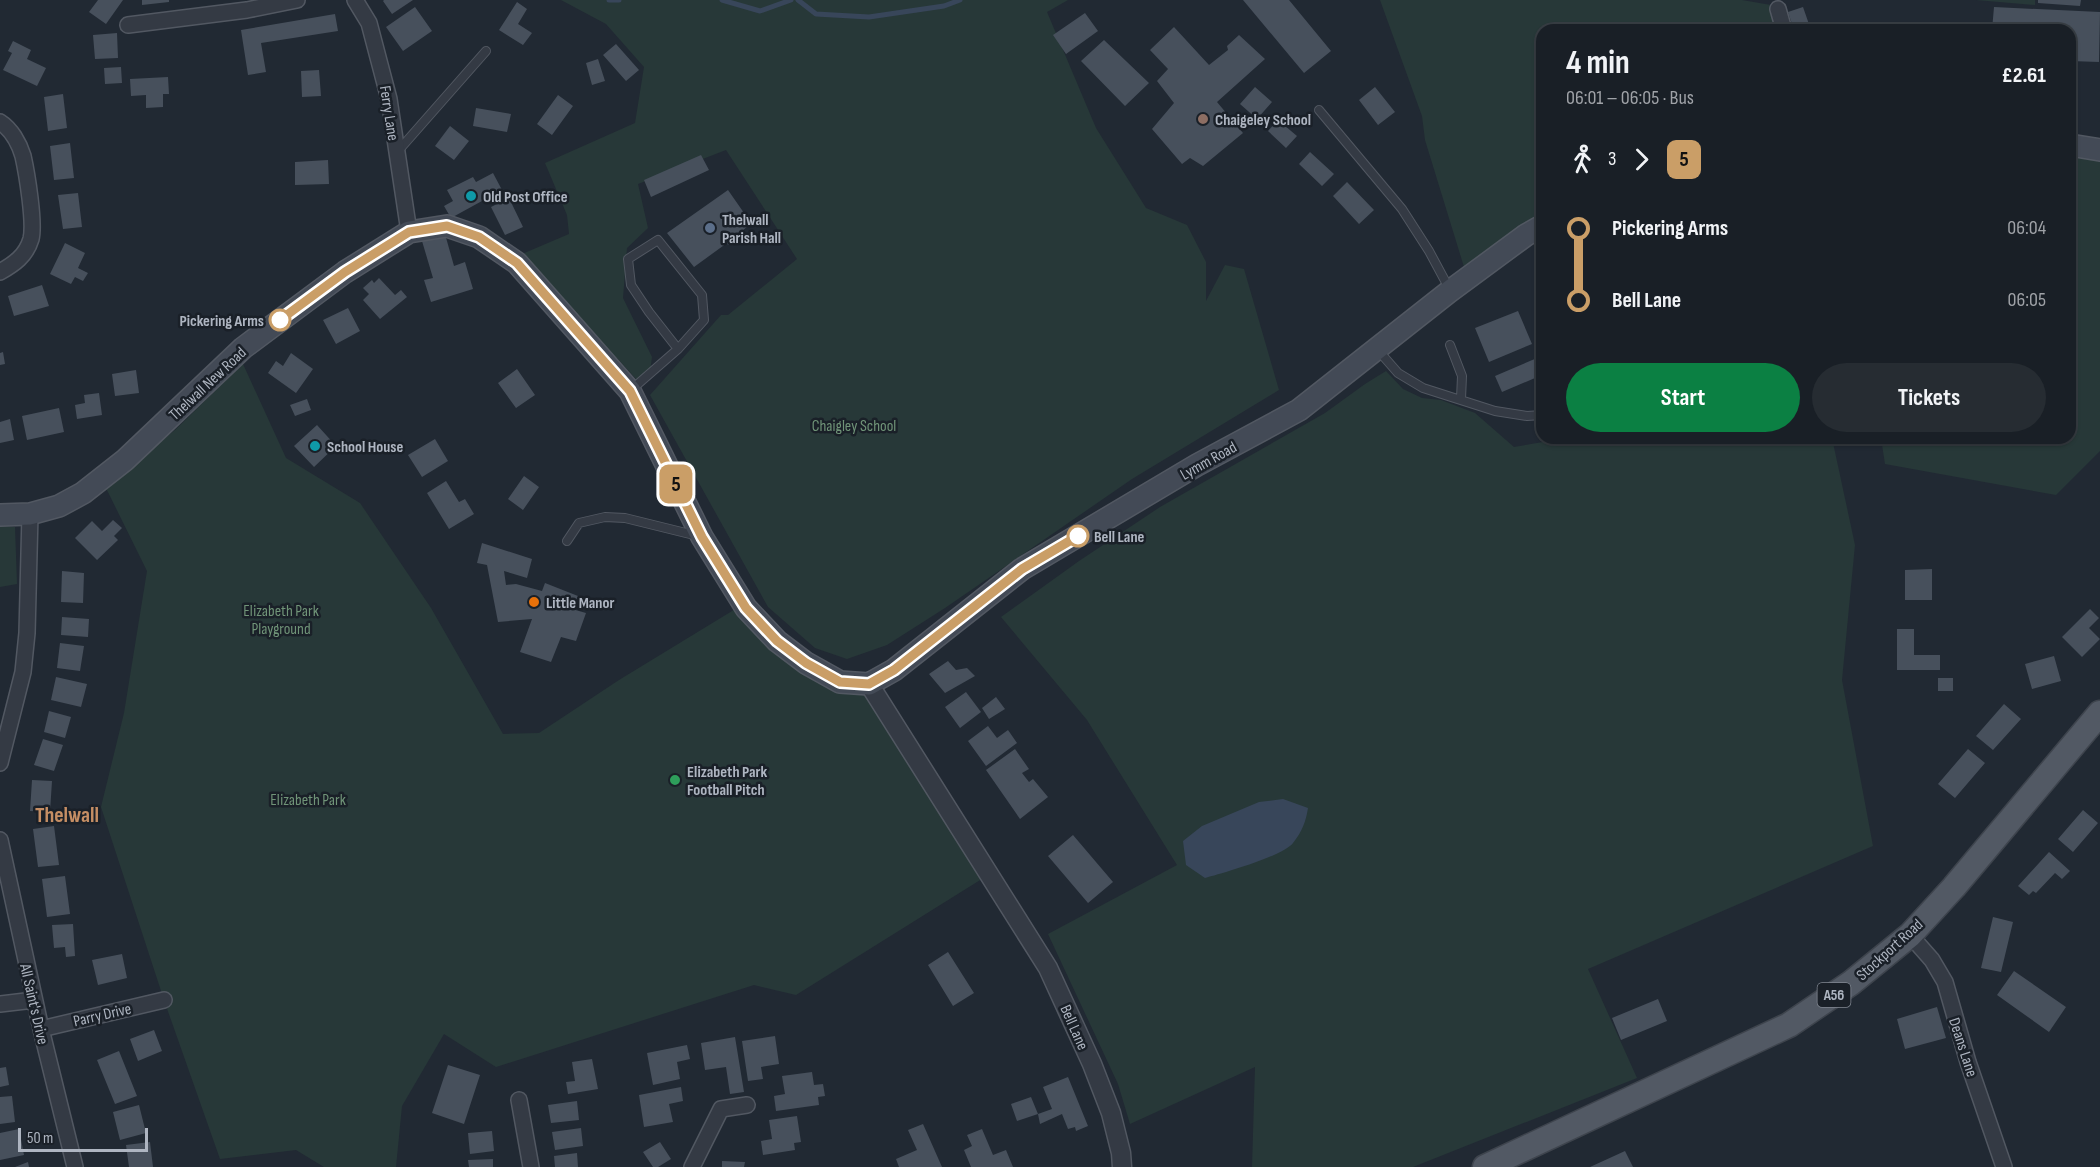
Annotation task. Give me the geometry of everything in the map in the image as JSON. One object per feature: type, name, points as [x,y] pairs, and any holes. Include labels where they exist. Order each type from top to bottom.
[{"type":"main road","points":[[2076,146],[2100,150]]},
{"type":"main road","points":[[409,232],[447,226],[479,237],[517,263],[630,391],[702,537],[746,608],[777,641],[806,663],[840,682],[869,684]]},
{"type":"main road","name":"Lymm Road","points":[[869,684],[894,670],[1022,569],[1197,465],[1299,410],[1450,291],[1536,229]]},
{"type":"main road","name":"Thelwall New Road","points":[[0,515],[30,514],[59,506],[83,493],[125,460],[243,348],[345,272],[409,232]]},
{"type":"main road","name":"Stockport Road","points":[[1485,1167],[1789,1025],[1851,983],[1910,934],[1954,887],[2100,713]]},
{"type":"street","points":[[129,25],[247,10],[297,0]]},
{"type":"street","name":"Ferry Lane","points":[[355,0],[369,23],[382,67],[409,232]]},
{"type":"street","points":[[1778,9],[1782,24]]},
{"type":"street","points":[[0,122],[6,126],[16,140],[23,156],[33,226],[31,240],[24,253],[14,264],[0,272]]},
{"type":"street","points":[[0,763],[23,672],[27,633],[30,514]]},
{"type":"street","name":"Bell Lane","points":[[869,684],[1048,968],[1092,1064],[1111,1113],[1121,1153],[1122,1167]]},
{"type":"street","name":"All Saint's Drive","points":[[0,840],[40,1029],[75,1167]]},
{"type":"street","name":"Deans Lane","points":[[1910,934],[1932,960],[1945,982],[1965,1052],[2004,1167]]},
{"type":"street","points":[[0,1004],[34,1000]]},
{"type":"street","name":"Parry Drive","points":[[40,1029],[164,1000]]},
{"type":"street","points":[[519,1100],[531,1167]]},
{"type":"street","points":[[692,1167],[721,1109],[747,1105]]},
{"type":"lane","points":[[397,152],[486,51]]},
{"type":"lane","points":[[1319,110],[1402,209],[1429,250],[1450,291]]},
{"type":"lane","points":[[630,391],[678,349],[704,320],[702,295],[658,240],[628,259],[631,285],[678,349]]},
{"type":"lane","points":[[1450,345],[1462,376],[1461,399]]},
{"type":"lane","points":[[1377,348],[1398,373],[1412,383],[1508,414],[1536,415]]},
{"type":"lane","points":[[567,541],[579,523],[605,517],[625,518],[702,537]]},
{"type":"green space","name":"Chaigley School","points":[[561,0],[1068,0],[1047,12],[1096,128],[1146,208],[1187,225],[1206,262],[1206,301],[1225,265],[1244,269],[1279,390],[1132,479],[945,608],[887,645],[847,659],[815,648],[768,607],[650,395],[721,315],[728,315],[797,259],[726,150],[638,184],[648,228],[627,248],[623,298],[652,357],[650,372],[637,380],[617,358],[594,349],[556,312],[522,254],[569,234],[567,215],[545,163],[635,123],[644,67],[606,24]]},
{"type":"green space","points":[[1380,0],[1742,0],[1771,5],[1774,24],[1536,24],[1536,218],[1464,267],[1425,140],[1422,116]]},
{"type":"green space","points":[[1976,0],[2035,0],[2035,5]]},
{"type":"green space","points":[[2076,158],[2100,161],[2100,451],[2056,495],[1885,464],[1882,444],[2076,444]]},
{"type":"green space","name":"Elizabeth Park","points":[[243,364],[286,458],[360,503],[431,608],[503,734],[539,733],[619,680],[737,608],[823,682],[857,695],[878,688],[985,877],[796,995],[754,985],[496,1067],[444,1034],[402,1106],[396,1167],[324,1167],[296,1150],[220,1159],[164,1000],[101,807],[124,713],[147,571],[105,486],[175,430]]},
{"type":"green space","points":[[1386,371],[1403,389],[1422,398],[1441,400],[1475,413],[1514,447],[1536,443],[1833,444],[1855,545],[1842,680],[1873,846],[1588,969],[1637,1078],[1413,1167],[1252,1167],[1255,1067],[1130,1124],[1118,1084],[1048,934],[1177,865],[1087,720],[1001,617],[1160,507],[1325,413]]},
{"type":"green space","points":[[0,526],[15,527],[17,584],[0,587]]},
{"type":"water","points":[[1283,799],[1308,808],[1301,831],[1287,848],[1252,864],[1205,878],[1186,865],[1183,841],[1202,826],[1259,802]]},
{"type":"building","points":[[98,0],[123,0],[106,24],[89,12]]},
{"type":"building","points":[[142,0],[169,0],[169,2],[142,5]]},
{"type":"building","points":[[384,0],[413,0],[392,14]]},
{"type":"building","points":[[1243,0],[1289,0],[1331,51],[1304,73]]},
{"type":"building","points":[[2038,0],[2081,0],[2080,6],[2038,3]]},
{"type":"building","points":[[517,2],[527,9],[518,24],[532,33],[523,45],[499,30]]},
{"type":"building","points":[[415,7],[432,31],[403,51],[386,27]]},
{"type":"building","points":[[1803,7],[1809,24],[1792,24],[1788,12]]},
{"type":"building","points":[[1994,7],[2100,12],[2099,62],[2076,61],[2076,24],[1993,24]]},
{"type":"building","points":[[1085,13],[1098,31],[1066,54],[1053,35]]},
{"type":"building","points":[[335,14],[338,31],[261,43],[266,72],[248,75],[241,30]]},
{"type":"building","points":[[1174,27],[1209,65],[1228,50],[1227,46],[1239,35],[1265,59],[1217,102],[1243,133],[1203,166],[1190,158],[1182,164],[1152,129],[1174,103],[1157,81],[1168,69],[1150,50]]},
{"type":"building","points":[[117,33],[118,58],[95,59],[93,35]]},
{"type":"building","points":[[1104,40],[1149,83],[1125,106],[1081,61]]},
{"type":"building","points":[[13,41],[31,50],[27,59],[46,68],[37,86],[3,70],[12,53],[8,51]]},
{"type":"building","points":[[616,44],[639,70],[626,81],[603,55]]},
{"type":"building","points":[[598,59],[605,81],[592,85],[586,63]]},
{"type":"building","points":[[121,67],[122,83],[105,84],[104,68]]},
{"type":"building","points":[[319,70],[321,96],[302,97],[301,71]]},
{"type":"building","points":[[168,77],[169,94],[163,94],[163,107],[146,108],[146,95],[131,96],[130,79]]},
{"type":"building","points":[[1255,87],[1272,102],[1257,119],[1240,104]]},
{"type":"building","points":[[1375,87],[1395,112],[1378,125],[1359,100]]},
{"type":"building","points":[[63,94],[67,128],[48,131],[44,97]]},
{"type":"building","points":[[558,95],[573,106],[552,135],[537,124]]},
{"type":"building","points":[[476,108],[511,114],[507,132],[473,126]]},
{"type":"building","points":[[1278,120],[1297,136],[1286,148],[1268,131]]},
{"type":"building","points":[[450,126],[469,141],[454,160],[435,146]]},
{"type":"building","points":[[70,143],[74,178],[54,180],[50,146]]},
{"type":"building","points":[[1310,152],[1334,174],[1322,186],[1299,164]]},
{"type":"building","points":[[701,155],[709,170],[651,197],[644,180]]},
{"type":"building","points":[[328,160],[329,184],[295,185],[295,162]]},
{"type":"building","name":"Old Post Office","points":[[493,173],[502,190],[451,218],[444,206],[453,201],[447,190],[473,177],[476,182]]},
{"type":"building","points":[[1347,182],[1374,210],[1359,224],[1333,196]]},
{"type":"building","name":"Thelwall Parish Hall","points":[[728,190],[751,223],[728,245],[727,243],[694,267],[667,233]]},
{"type":"building","points":[[78,193],[82,227],[63,229],[58,195]]},
{"type":"building","points":[[509,198],[523,227],[505,235],[491,207]]},
{"type":"building","points":[[445,234],[454,266],[465,262],[473,289],[431,302],[424,280],[433,278],[422,241]]},
{"type":"building","points":[[65,243],[85,253],[78,268],[88,273],[83,281],[75,277],[71,284],[50,274]]},
{"type":"building","points":[[379,278],[395,295],[401,290],[407,297],[380,319],[363,300],[369,294],[363,288],[372,280],[374,283]]},
{"type":"building","points":[[42,285],[49,306],[14,316],[8,296]]},
{"type":"building","points":[[348,308],[360,331],[336,344],[323,320]]},
{"type":"building","points":[[1518,311],[1532,344],[1489,362],[1475,328]]},
{"type":"building","points":[[3,352],[5,364],[0,365],[0,353]]},
{"type":"building","points":[[291,353],[313,369],[296,393],[268,373],[276,361],[283,366]]},
{"type":"building","points":[[1536,358],[1536,378],[1502,392],[1495,376]]},
{"type":"building","points":[[517,369],[535,395],[516,408],[498,383]]},
{"type":"building","points":[[136,370],[139,393],[115,396],[112,374]]},
{"type":"building","points":[[99,393],[102,415],[77,419],[75,405],[85,403],[84,395]]},
{"type":"building","points":[[307,399],[311,410],[295,416],[290,405]]},
{"type":"building","points":[[59,408],[64,432],[27,440],[22,416]]},
{"type":"building","points":[[10,419],[14,440],[0,443],[0,422]]},
{"type":"building","name":"School House","points":[[317,425],[336,446],[314,467],[294,446]]},
{"type":"building","points":[[435,439],[448,461],[422,477],[408,455]]},
{"type":"building","points":[[524,476],[539,487],[523,510],[508,499]]},
{"type":"building","points":[[446,481],[459,502],[465,499],[474,514],[449,529],[427,493]]},
{"type":"building","points":[[113,520],[122,528],[114,536],[118,540],[97,560],[75,538],[92,521],[102,531]]},
{"type":"building","name":"Little Manor","points":[[482,543],[532,559],[527,578],[504,571],[506,585],[516,584],[542,591],[545,583],[578,596],[572,609],[586,613],[576,641],[561,637],[551,662],[520,652],[532,619],[498,622],[487,565],[477,563]]},
{"type":"building","points":[[1932,569],[1932,600],[1905,600],[1905,570]]},
{"type":"building","points":[[62,571],[84,573],[83,603],[61,602]]},
{"type":"building","points":[[2090,609],[2099,618],[2089,628],[2100,639],[2082,657],[2062,637]]},
{"type":"building","points":[[62,617],[89,619],[88,637],[61,635]]},
{"type":"building","points":[[1897,629],[1914,629],[1914,655],[1940,655],[1940,670],[1897,670]]},
{"type":"building","points":[[60,643],[84,646],[80,671],[57,668]]},
{"type":"building","points":[[2054,656],[2061,681],[2032,689],[2025,664]]},
{"type":"building","points":[[948,661],[956,670],[967,668],[975,676],[945,693],[929,674]]},
{"type":"building","points":[[56,677],[87,684],[81,707],[51,700]]},
{"type":"building","points":[[1938,678],[1953,678],[1953,691],[1938,691]]},
{"type":"building","points":[[966,692],[981,712],[960,728],[945,707]]},
{"type":"building","points":[[996,697],[1005,709],[989,719],[982,708]]},
{"type":"building","points":[[2004,704],[2021,719],[1993,750],[1976,736]]},
{"type":"building","points":[[49,711],[71,717],[65,738],[44,732]]},
{"type":"building","points":[[988,726],[997,738],[1008,730],[1017,743],[986,766],[968,741]]},
{"type":"building","points":[[43,739],[63,745],[54,771],[34,765]]},
{"type":"building","points":[[1015,749],[1029,769],[1022,773],[1029,782],[1033,779],[1048,797],[1020,819],[986,770]]},
{"type":"building","points":[[1968,749],[1985,763],[1955,798],[1938,784]]},
{"type":"building","points":[[32,780],[52,781],[50,812],[30,811]]},
{"type":"building","points":[[2083,810],[2098,823],[2073,852],[2058,839]]},
{"type":"building","points":[[54,826],[59,865],[38,867],[33,829]]},
{"type":"building","points":[[1073,835],[1113,882],[1088,903],[1048,856]]},
{"type":"building","points":[[2049,852],[2070,871],[2062,879],[2055,873],[2036,893],[2033,891],[2029,895],[2018,886]]},
{"type":"building","points":[[65,876],[70,914],[47,917],[42,879]]},
{"type":"building","points":[[1993,917],[2013,922],[2001,972],[1981,968]]},
{"type":"building","points":[[73,924],[75,956],[66,957],[65,947],[54,948],[52,925]]},
{"type":"building","points":[[948,952],[974,993],[953,1006],[928,965]]},
{"type":"building","points":[[122,954],[127,978],[98,985],[92,960]]},
{"type":"building","points":[[2014,971],[2066,1007],[2049,1032],[1997,995]]},
{"type":"building","points":[[1658,999],[1667,1021],[1621,1040],[1612,1018]]},
{"type":"building","points":[[1937,1007],[1946,1038],[1905,1049],[1897,1019]]},
{"type":"building","points":[[154,1030],[162,1051],[138,1061],[130,1039]]},
{"type":"building","points":[[775,1036],[779,1064],[761,1067],[763,1079],[748,1081],[742,1041]]},
{"type":"building","points":[[735,1037],[744,1092],[730,1094],[726,1067],[705,1070],[701,1043]]},
{"type":"building","points":[[687,1045],[690,1059],[677,1062],[680,1079],[653,1085],[647,1053]]},
{"type":"building","points":[[119,1051],[137,1096],[115,1104],[97,1060]]},
{"type":"building","points":[[592,1059],[598,1089],[568,1094],[566,1082],[575,1081],[572,1062]]},
{"type":"building","points":[[448,1065],[480,1075],[464,1124],[432,1113]]},
{"type":"building","points":[[6,1067],[9,1085],[0,1087],[0,1068]]},
{"type":"building","points":[[812,1072],[814,1085],[823,1084],[825,1096],[818,1097],[819,1105],[776,1111],[774,1096],[785,1094],[782,1076]]},
{"type":"building","points":[[1068,1077],[1088,1126],[1076,1131],[1075,1127],[1068,1129],[1062,1114],[1040,1124],[1038,1114],[1052,1109],[1043,1087]]},
{"type":"building","points":[[681,1087],[683,1101],[669,1104],[673,1122],[644,1127],[639,1095]]},
{"type":"building","points":[[12,1096],[15,1122],[0,1124],[0,1097]]},
{"type":"building","points":[[1031,1097],[1038,1114],[1017,1121],[1011,1104]]},
{"type":"building","points":[[577,1101],[579,1120],[551,1123],[548,1105]]},
{"type":"building","points":[[139,1105],[146,1133],[120,1140],[113,1112]]},
{"type":"building","points":[[797,1116],[801,1142],[794,1143],[795,1150],[763,1155],[761,1141],[772,1139],[769,1120]]},
{"type":"building","points":[[923,1124],[942,1167],[899,1167],[896,1159],[917,1150],[908,1130]]},
{"type":"building","points":[[581,1128],[583,1146],[555,1150],[552,1132]]},
{"type":"building","points":[[19,1129],[24,1155],[0,1160],[0,1133]]},
{"type":"building","points":[[982,1129],[993,1155],[1006,1150],[1013,1167],[971,1167],[964,1150],[972,1146],[967,1135]]},
{"type":"building","points":[[492,1131],[494,1151],[470,1154],[468,1133]]},
{"type":"building","points":[[150,1142],[153,1167],[129,1167],[126,1145]]},
{"type":"building","points":[[660,1142],[671,1159],[658,1167],[653,1167],[643,1152]]},
{"type":"building","points":[[1625,1151],[1633,1167],[1590,1167]]},
{"type":"building","points":[[577,1153],[578,1167],[555,1167],[554,1156]]},
{"type":"building","points":[[493,1159],[493,1167],[469,1167],[468,1160]]},
{"type":"building","points":[[722,1161],[745,1162],[744,1167],[722,1167]]},
{"type":"building","points":[[28,1162],[29,1167],[15,1167]]},
{"type":"waterway","points":[[609,0],[619,0]]},
{"type":"waterway","points":[[722,0],[760,11],[791,0]]},
{"type":"waterway","points":[[798,0],[816,14],[869,17],[944,6],[960,0]]},
{"type":"bus line","name":"5","points":[[280,320],[345,272],[409,232],[447,226],[479,237],[517,263],[630,391],[702,537],[746,608],[777,641],[806,663],[840,682],[869,684],[894,670],[1022,569],[1078,536]]},
{"type":"place","name":"Chaigeley School","points":[[1203,119]]},
{"type":"place","name":"Old Post Office","points":[[471,196]]},
{"type":"place","name":"Thelwall Parish Hall","points":[[710,228]]},
{"type":"place","name":"Pickering Arms","points":[[280,320]]},
{"type":"place","name":"School House","points":[[315,446]]},
{"type":"place","name":"Bell Lane","points":[[1078,536]]},
{"type":"place","name":"Little Manor","points":[[534,602]]},
{"type":"place","name":"Elizabeth Park Football Pitch","points":[[675,780]]},
{"type":"district","name":"Thelwall","points":[[67,814]]},
{"type":"park label","name":"Elizabeth Park Playground","points":[[281,619]]}]
